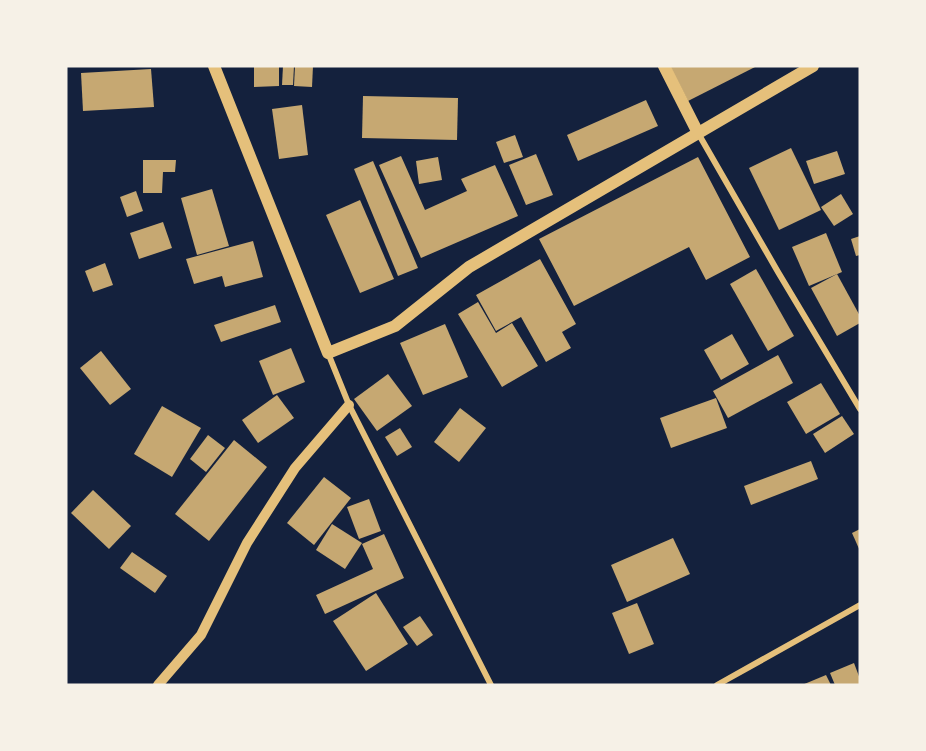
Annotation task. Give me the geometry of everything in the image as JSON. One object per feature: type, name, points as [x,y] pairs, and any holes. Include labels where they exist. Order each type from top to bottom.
[{"type":"main road","points":[[214,66],[328,353],[395,326],[469,267],[813,66]]},
{"type":"main road","points":[[664,66],[698,133]]},
{"type":"street","points":[[698,133],[860,409]]},
{"type":"street","points":[[328,353],[349,405],[491,685]]},
{"type":"street","points":[[158,685],[201,635],[247,543],[295,468],[349,405]]},
{"type":"street","points":[[717,685],[860,605]]},
{"type":"building","points":[[254,66],[279,66],[279,86],[254,87]]},
{"type":"building","points":[[283,66],[294,66],[293,85],[282,85]]},
{"type":"building","points":[[295,66],[313,66],[312,87],[294,86]]},
{"type":"building","points":[[670,66],[757,66],[688,101]]},
{"type":"building","points":[[151,69],[154,107],[83,111],[81,73]]},
{"type":"building","points":[[363,96],[458,98],[457,140],[362,138]]},
{"type":"building","points":[[646,100],[658,126],[578,161],[567,135]]},
{"type":"building","points":[[302,105],[308,155],[279,159],[272,109]]},
{"type":"building","points":[[515,135],[523,157],[504,163],[496,142]]},
{"type":"building","points":[[791,148],[821,210],[779,230],[749,168]]},
{"type":"building","points":[[837,151],[845,174],[814,184],[806,161]]},
{"type":"building","points":[[536,154],[553,195],[526,205],[509,165]]},
{"type":"building","points":[[401,156],[425,210],[467,191],[461,179],[495,165],[518,216],[421,258],[379,165]]},
{"type":"building","points":[[438,157],[442,180],[419,184],[416,161]]},
{"type":"building","points":[[698,157],[750,257],[706,280],[689,247],[574,306],[539,239]]},
{"type":"building","points":[[143,160],[176,160],[175,172],[163,172],[162,193],[143,193]]},
{"type":"building","points":[[373,161],[418,268],[398,276],[354,169]]},
{"type":"building","points":[[212,189],[229,246],[197,255],[181,198]]},
{"type":"building","points":[[136,191],[143,211],[127,217],[120,197]]},
{"type":"building","points":[[841,194],[853,214],[834,226],[821,207]]},
{"type":"building","points":[[360,200],[394,279],[360,293],[326,215]]},
{"type":"building","points":[[163,222],[172,248],[139,259],[130,233]]},
{"type":"building","points":[[826,233],[842,272],[809,286],[792,247]]},
{"type":"building","points":[[860,236],[860,255],[856,256],[851,239]]},
{"type":"building","points":[[253,241],[263,277],[225,287],[222,276],[194,284],[186,259]]},
{"type":"building","points":[[540,259],[576,324],[562,332],[571,348],[546,362],[521,317],[496,331],[476,295]]},
{"type":"building","points":[[105,263],[113,285],[93,292],[85,271]]},
{"type":"building","points":[[756,269],[794,336],[768,351],[730,284]]},
{"type":"building","points":[[837,274],[860,316],[860,323],[837,336],[811,288]]},
{"type":"building","points":[[478,302],[496,333],[512,323],[538,366],[502,387],[458,314]]},
{"type":"building","points":[[275,305],[281,322],[221,342],[214,325]]},
{"type":"building","points":[[445,324],[468,377],[423,395],[400,343]]},
{"type":"building","points":[[732,334],[749,364],[721,380],[704,350]]},
{"type":"building","points":[[291,348],[305,382],[273,395],[259,361]]},
{"type":"building","points":[[101,351],[131,389],[110,405],[80,368]]},
{"type":"building","points":[[778,355],[793,383],[728,418],[713,391]]},
{"type":"building","points":[[388,374],[412,406],[377,431],[354,399]]},
{"type":"building","points":[[821,383],[840,414],[806,434],[787,402]]},
{"type":"building","points":[[277,395],[294,418],[258,443],[242,420]]},
{"type":"building","points":[[716,398],[727,428],[671,448],[660,418]]},
{"type":"building","points":[[162,406],[201,428],[172,477],[134,454]]},
{"type":"building","points":[[460,408],[486,428],[459,462],[434,442]]},
{"type":"building","points":[[842,416],[854,434],[825,453],[813,434]]},
{"type":"building","points":[[400,428],[412,447],[397,456],[385,437]]},
{"type":"building","points":[[208,435],[225,448],[206,472],[190,459]]},
{"type":"building","points":[[234,440],[267,467],[209,541],[175,514]]},
{"type":"building","points":[[811,461],[818,479],[751,505],[744,486]]},
{"type":"building","points":[[324,477],[351,498],[314,545],[287,523]]},
{"type":"building","points":[[93,490],[131,526],[109,549],[71,513]]},
{"type":"building","points":[[369,499],[381,531],[359,539],[347,507]]},
{"type":"building","points":[[332,524],[362,543],[345,569],[316,550]]},
{"type":"building","points":[[860,529],[860,551],[852,533]]},
{"type":"building","points":[[384,534],[404,578],[325,614],[316,595],[373,569],[362,544]]},
{"type":"building","points":[[673,538],[690,574],[627,602],[611,565]]},
{"type":"building","points":[[132,552],[167,576],[155,593],[120,568]]},
{"type":"building","points":[[376,593],[408,644],[366,671],[333,621]]},
{"type":"building","points":[[637,603],[654,644],[629,654],[612,613]]},
{"type":"building","points":[[420,616],[433,635],[417,646],[403,627]]},
{"type":"building","points":[[854,663],[860,685],[835,685],[830,673]]},
{"type":"building","points":[[826,675],[831,685],[802,685]]}]
